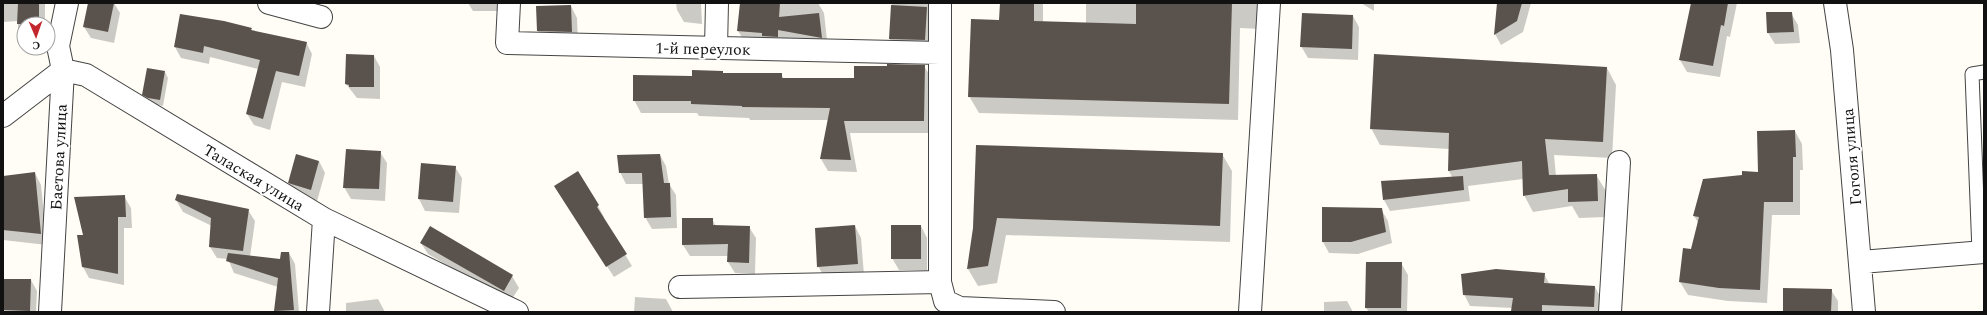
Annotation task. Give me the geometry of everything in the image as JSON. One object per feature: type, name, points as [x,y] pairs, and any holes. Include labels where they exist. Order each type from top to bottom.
[{"type":"street","name":"Баетова улица","points":[[50,312],[63,70],[58,46],[67,3]]},
{"type":"street","points":[[269,3],[321,17]]},
{"type":"street","name":"1-й переулок","points":[[509,3],[507,43],[940,53]]},
{"type":"street","points":[[716,48],[717,3]]},
{"type":"street","points":[[940,3],[941,298]]},
{"type":"street","points":[[1250,312],[1269,3]]},
{"type":"street","name":"Гоголя улица","points":[[1835,3],[1842,50],[1864,312]]},
{"type":"street","points":[[3,116],[63,70]]},
{"type":"street","name":"Талаская улица","points":[[63,70],[86,75],[324,219],[517,312]]},
{"type":"street","points":[[1610,312],[1618,162]]},
{"type":"street","points":[[318,312],[324,219]]},
{"type":"street","points":[[1861,262],[1981,252]]},
{"type":"street","points":[[680,286],[941,298],[960,308],[1054,312]]},
{"type":"lane","points":[[1981,252],[1972,74],[1984,72]]},
{"type":"building","points":[[18,3],[39,3],[39,16],[17,16]]},
{"type":"building","points":[[88,3],[114,3],[108,32],[83,27]]},
{"type":"building","points":[[740,3],[780,3],[779,17],[819,13],[822,38],[778,30],[778,37],[762,36],[762,33],[737,31]]},
{"type":"building","points":[[1000,3],[1034,3],[1034,21],[1136,24],[1136,3],[1232,3],[1229,104],[968,97],[971,19],[999,20]]},
{"type":"building","points":[[1497,3],[1522,3],[1517,21],[1494,35]]},
{"type":"building","points":[[1691,3],[1728,3],[1724,26],[1721,25],[1713,66],[1679,60]]},
{"type":"building","points":[[571,5],[572,32],[537,31],[536,6]]},
{"type":"building","points":[[891,5],[927,7],[925,40],[889,39]]},
{"type":"building","points":[[1766,12],[1792,12],[1794,32],[1767,33]]},
{"type":"building","points":[[1302,13],[1353,15],[1352,49],[1300,47]]},
{"type":"building","points":[[180,14],[224,21],[252,28],[251,30],[307,42],[299,76],[276,71],[263,119],[246,114],[260,60],[204,46],[203,53],[174,47]]},
{"type":"building","points":[[346,54],[374,55],[374,87],[349,87],[349,85],[345,84]]},
{"type":"building","points":[[1374,54],[1607,67],[1603,142],[1545,139],[1549,175],[1597,174],[1598,201],[1568,202],[1568,189],[1523,196],[1522,161],[1448,171],[1449,133],[1370,129]]},
{"type":"building","points":[[887,64],[925,65],[924,121],[844,121],[851,160],[820,159],[830,108],[742,107],[691,104],[691,101],[633,101],[633,75],[692,76],[692,70],[723,71],[723,73],[782,73],[782,78],[854,78],[854,66],[887,66]]},
{"type":"building","points":[[147,68],[165,71],[160,100],[148,98],[142,95]]},
{"type":"building","points":[[1795,130],[1796,157],[1793,157],[1793,202],[1764,202],[1760,290],[1719,288],[1679,282],[1683,248],[1691,249],[1699,217],[1693,216],[1703,179],[1742,175],[1742,171],[1758,172],[1757,131]]},
{"type":"building","points":[[976,145],[1223,153],[1220,226],[997,218],[988,266],[967,269],[973,228]]},
{"type":"building","points":[[346,149],[381,151],[379,189],[343,188]]},
{"type":"building","points":[[296,154],[319,161],[311,190],[288,183]]},
{"type":"building","points":[[660,154],[664,183],[670,183],[671,217],[644,218],[642,173],[619,173],[617,155]]},
{"type":"building","points":[[421,163],[456,166],[453,202],[418,199]]},
{"type":"building","points":[[578,171],[599,205],[597,207],[627,254],[606,267],[554,186]]},
{"type":"building","points":[[35,172],[41,234],[3,230],[3,176]]},
{"type":"building","points":[[1463,176],[1464,190],[1383,200],[1381,181]]},
{"type":"building","points":[[177,194],[249,209],[243,251],[209,247],[211,218],[175,200]]},
{"type":"building","points":[[125,195],[126,217],[118,217],[118,274],[82,267],[77,235],[83,235],[74,197]]},
{"type":"building","points":[[1322,207],[1382,208],[1386,232],[1351,242],[1322,242]]},
{"type":"building","points":[[682,218],[713,218],[713,225],[750,226],[749,263],[727,262],[728,244],[682,245]]},
{"type":"building","points":[[855,225],[858,264],[817,267],[815,228]]},
{"type":"building","points":[[891,225],[921,225],[921,259],[891,259]]},
{"type":"building","points":[[430,226],[513,275],[504,291],[420,243]]},
{"type":"building","points":[[281,252],[289,252],[294,310],[274,311],[278,278],[226,261],[228,253],[280,259]]},
{"type":"building","points":[[1366,262],[1402,262],[1401,308],[1365,308]]},
{"type":"building","points":[[1496,269],[1545,273],[1544,283],[1595,286],[1594,307],[1542,305],[1542,312],[1511,311],[1513,298],[1463,295],[1461,274]]},
{"type":"building","points":[[3,279],[31,279],[30,311],[3,310]]},
{"type":"building","points":[[1783,288],[1832,289],[1831,312],[1783,312]]}]
